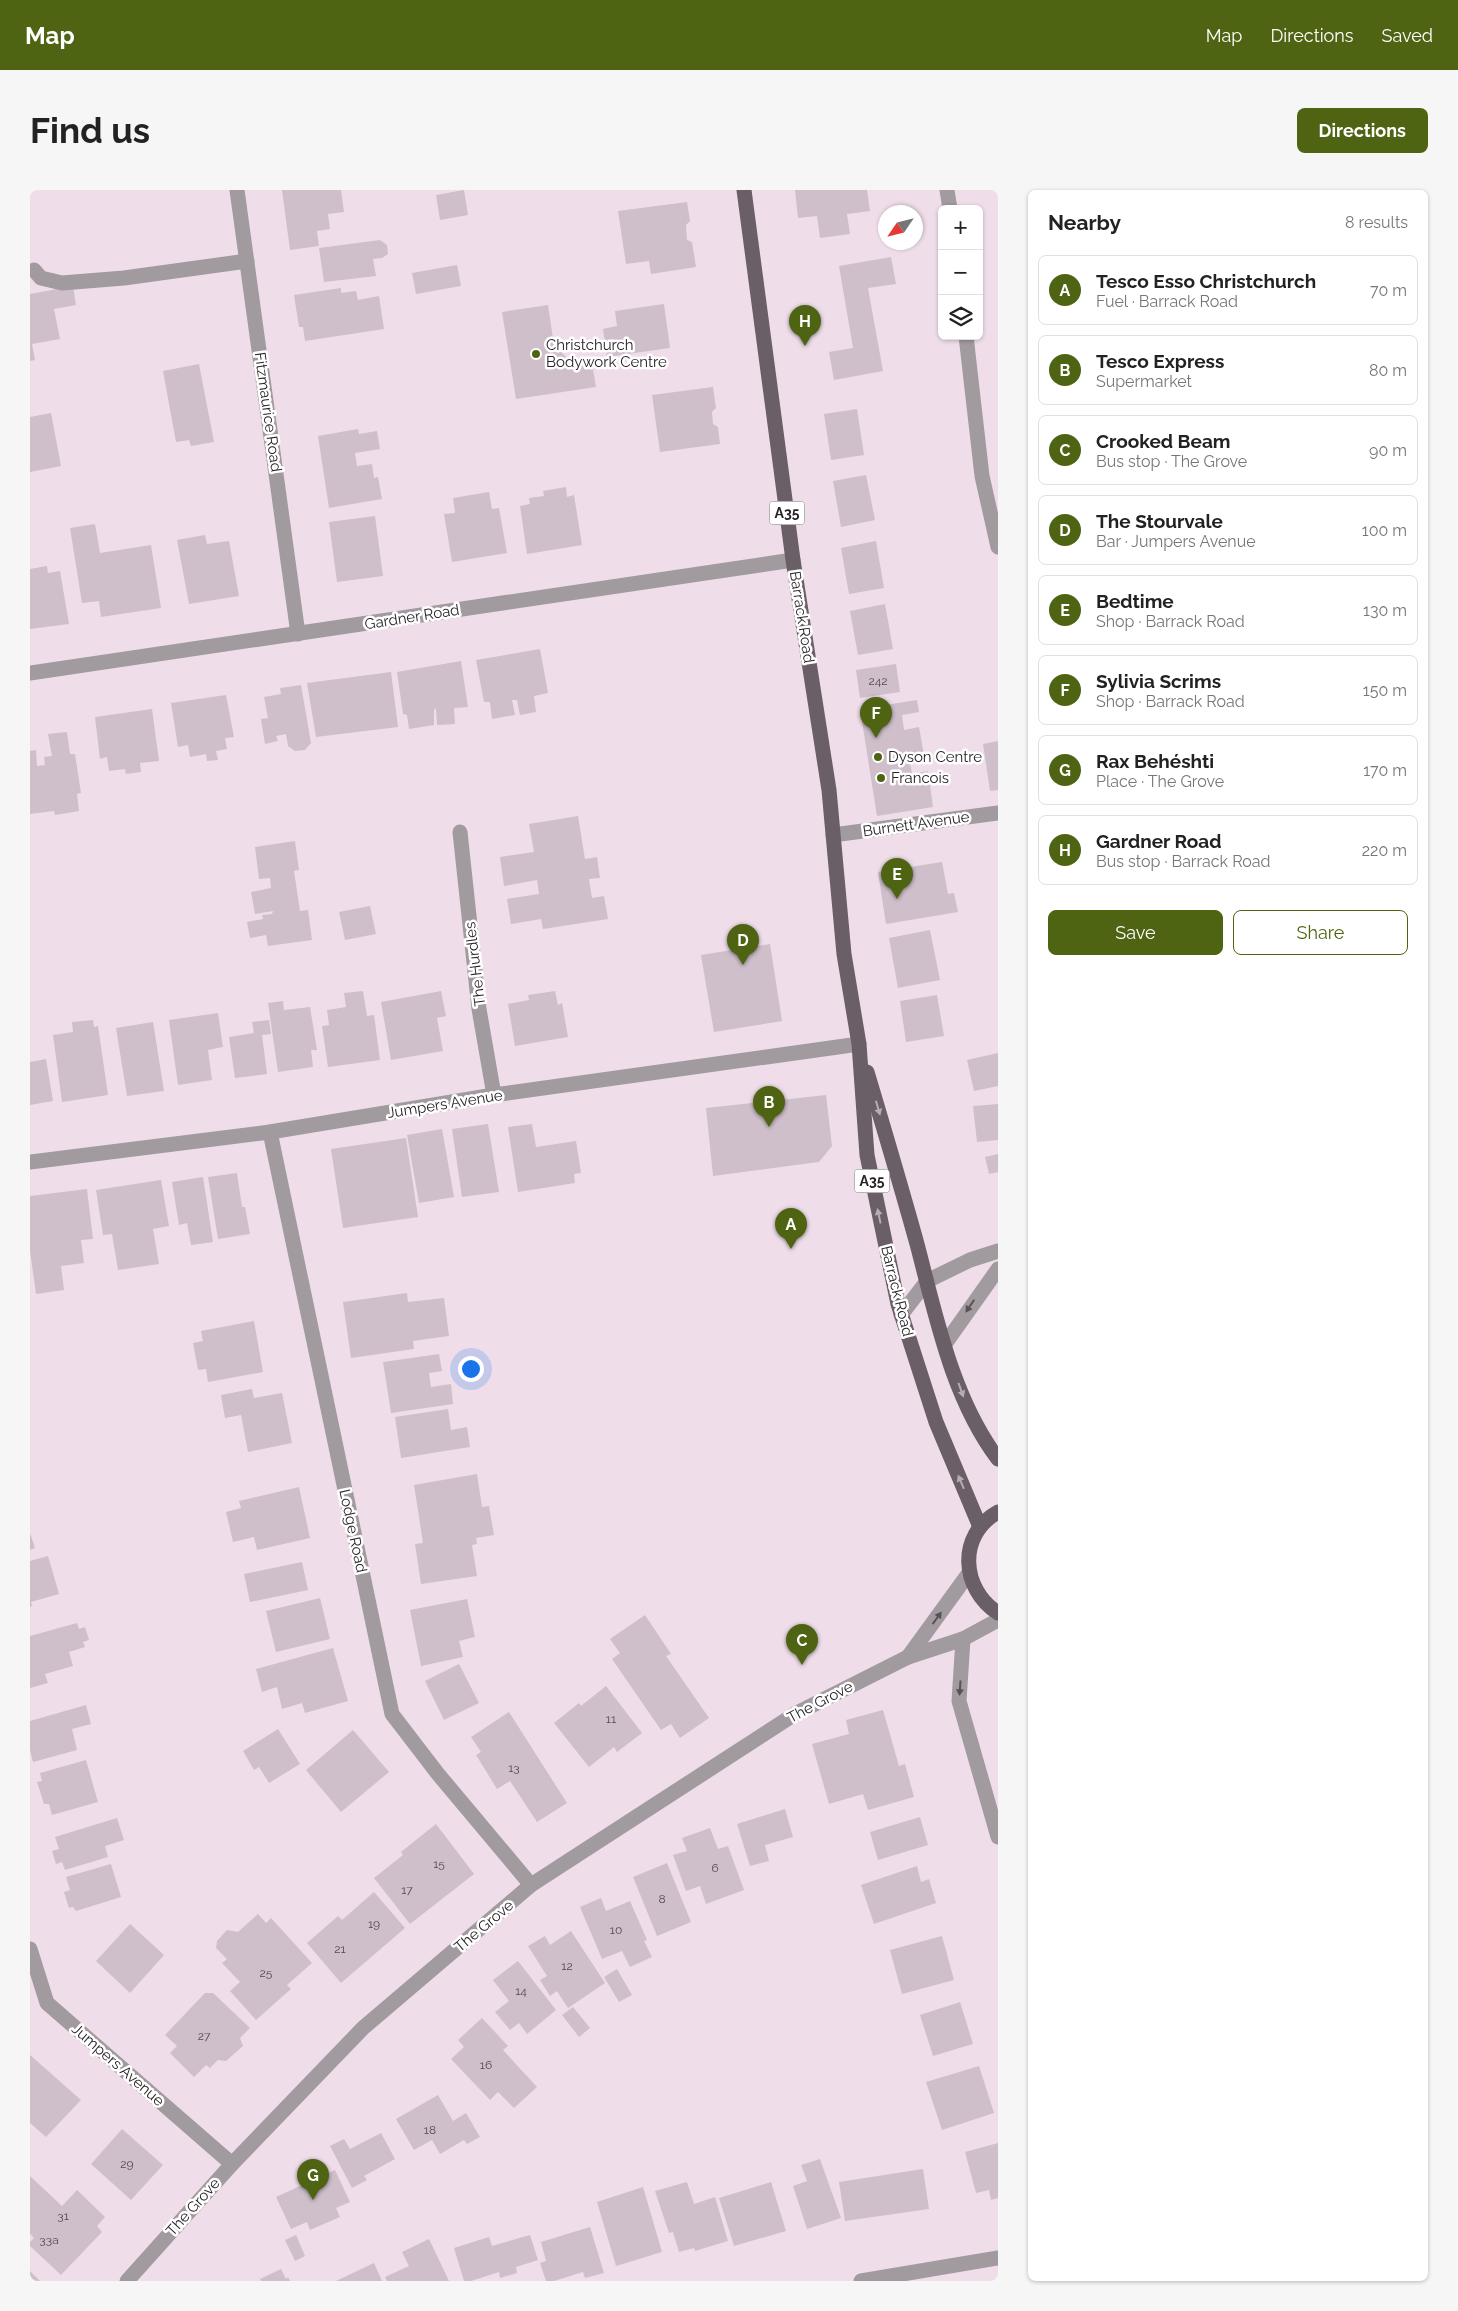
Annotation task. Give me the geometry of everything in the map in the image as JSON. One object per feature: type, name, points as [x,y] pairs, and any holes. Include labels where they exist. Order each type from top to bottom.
[{"type":"main road","name":"Barrack Road","points":[[744,190],[793,560],[829,790],[844,954],[859,1044],[867,1155],[901,1315],[936,1422],[980,1527]]},
{"type":"main road","name":"Barrack Road","points":[[859,1044],[945,1344],[962,1394],[982,1439],[998,1459]]},
{"type":"main road","points":[[998,1512],[980,1527],[972,1541],[968,1558],[969,1573],[976,1591],[987,1606],[998,1613]]},
{"type":"street","name":"Fitzmaurice Road","points":[[238,190],[298,634]]},
{"type":"street","points":[[947,190],[949,205]]},
{"type":"street","points":[[34,270],[41,278],[62,283],[124,278],[247,261]]},
{"type":"street","points":[[966,340],[982,476],[998,547]]},
{"type":"street","name":"Gardner Road","points":[[30,673],[793,560]]},
{"type":"street","name":"Burnett Avenue","points":[[833,835],[998,813]]},
{"type":"street","name":"The Hurdles","points":[[460,832],[480,1009],[494,1095]]},
{"type":"street","name":"Jumpers Avenue","points":[[30,1162],[270,1132],[494,1095],[859,1044]]},
{"type":"street","name":"Lodge Road","points":[[270,1132],[392,1714],[438,1774],[532,1886]]},
{"type":"street","points":[[901,1315],[927,1281],[970,1260],[998,1251]]},
{"type":"street","points":[[945,1344],[998,1269]]},
{"type":"street","name":"The Grove","points":[[908,1657],[969,1573]]},
{"type":"street","name":"The Grove","points":[[127,2281],[232,2164],[363,2028],[532,1886],[795,1714],[908,1657],[963,1639],[998,1620]]},
{"type":"street","points":[[963,1639],[959,1701],[998,1837]]},
{"type":"street","name":"Jumpers Avenue","points":[[30,1950],[47,2003],[232,2164]]},
{"type":"street","points":[[861,2281],[998,2258]]},
{"type":"building","points":[[282,190],[341,190],[344,212],[328,214],[330,229],[317,231],[319,246],[290,250]]},
{"type":"building","points":[[464,190],[468,215],[440,220],[436,195]]},
{"type":"building","points":[[795,190],[867,190],[870,211],[847,214],[850,234],[820,238],[817,216],[798,218]]},
{"type":"building","points":[[687,202],[690,221],[686,225],[687,240],[692,242],[696,267],[651,274],[649,261],[626,264],[618,211]]},
{"type":"building","points":[[380,240],[387,245],[388,254],[382,258],[373,259],[376,276],[324,282],[319,248]]},
{"type":"building","points":[[891,257],[896,284],[868,288],[883,371],[834,380],[829,352],[853,348],[839,266]]},
{"type":"building","points":[[457,265],[461,286],[416,294],[412,273]]},
{"type":"building","points":[[73,286],[76,305],[54,309],[60,339],[32,344],[35,360],[30,361],[30,294]]},
{"type":"building","points":[[341,288],[341,293],[356,291],[358,300],[379,296],[384,329],[305,341],[303,327],[299,327],[294,295]]},
{"type":"building","points":[[664,304],[670,348],[607,357],[603,329],[617,326],[615,311]]},
{"type":"building","name":"Christchurch Bodywork Centre","points":[[548,305],[554,345],[575,366],[592,364],[596,387],[516,399],[502,312]]},
{"type":"building","points":[[199,364],[214,442],[191,446],[189,440],[176,442],[163,371]]},
{"type":"building","points":[[713,387],[716,408],[712,412],[713,424],[718,427],[720,444],[660,452],[652,395]]},
{"type":"building","points":[[857,409],[864,455],[831,460],[824,414]]},
{"type":"building","points":[[51,413],[61,466],[30,472],[30,417]]},
{"type":"building","points":[[358,429],[359,434],[377,431],[380,449],[355,453],[357,466],[372,464],[374,478],[378,477],[382,499],[329,508],[318,436]]},
{"type":"building","points":[[866,475],[875,520],[841,527],[833,481]]},
{"type":"building","points":[[566,487],[567,497],[574,495],[582,545],[527,554],[520,506],[530,504],[529,498],[544,496],[543,491]]},
{"type":"building","points":[[489,492],[492,509],[499,508],[507,553],[452,562],[444,514],[455,513],[453,498]]},
{"type":"building","points":[[375,516],[383,576],[337,582],[329,522]]},
{"type":"building","points":[[95,524],[100,553],[151,545],[161,608],[101,617],[99,601],[82,603],[70,528]]},
{"type":"building","points":[[205,535],[207,544],[229,541],[239,596],[189,604],[177,540]]},
{"type":"building","points":[[876,541],[884,588],[849,594],[841,548]]},
{"type":"building","points":[[47,566],[48,573],[60,571],[69,624],[30,629],[30,569]]},
{"type":"building","points":[[885,604],[893,649],[858,655],[850,611]]},
{"type":"building","points":[[540,649],[548,693],[534,696],[536,712],[520,715],[517,700],[512,700],[515,715],[492,719],[490,702],[484,702],[476,660]]},
{"type":"building","points":[[461,661],[468,707],[454,708],[455,724],[437,725],[436,708],[434,710],[434,725],[409,729],[407,715],[403,714],[397,672]]},
{"type":"building","points":[[896,664],[900,692],[860,698],[856,670]]},
{"type":"building","points":[[391,672],[398,727],[316,737],[307,683]]},
{"type":"building","points":[[301,685],[311,743],[305,750],[295,751],[288,746],[286,734],[276,736],[278,741],[265,744],[261,719],[268,718],[264,697],[281,694],[280,688]]},
{"type":"building","points":[[226,695],[234,737],[225,738],[227,749],[216,751],[218,760],[207,761],[206,754],[190,757],[188,745],[178,747],[171,703]]},
{"type":"building","points":[[917,700],[919,712],[902,715],[904,730],[919,727],[924,755],[909,757],[912,774],[928,771],[933,807],[877,816],[860,709]]},
{"type":"building","points":[[152,709],[159,761],[140,763],[141,772],[126,774],[125,769],[109,771],[107,757],[100,759],[95,717]]},
{"type":"building","points":[[67,732],[70,754],[75,754],[81,793],[77,794],[79,811],[55,815],[54,811],[30,814],[30,751],[36,750],[37,766],[45,765],[44,757],[52,756],[48,734]]},
{"type":"building","points":[[998,741],[998,790],[990,791],[983,744]]},
{"type":"building","points":[[578,816],[585,859],[597,857],[600,878],[589,879],[592,898],[604,896],[608,919],[543,929],[541,919],[511,924],[507,899],[539,894],[537,880],[504,886],[500,857],[534,852],[529,824]]},
{"type":"building","points":[[295,841],[299,870],[294,871],[300,911],[308,910],[312,940],[268,946],[266,935],[250,938],[247,922],[263,919],[262,915],[272,914],[273,911],[255,914],[251,892],[271,888],[270,878],[259,879],[255,847]]},
{"type":"building","points":[[942,862],[948,894],[954,893],[958,912],[886,924],[878,872]]},
{"type":"building","points":[[370,906],[376,934],[345,940],[339,912]]},
{"type":"building","points":[[930,930],[940,980],[898,988],[889,938]]},
{"type":"building","points":[[770,944],[782,1021],[714,1032],[701,955]]},
{"type":"building","points":[[363,991],[367,1016],[374,1015],[380,1060],[328,1067],[322,1026],[329,1025],[327,1010],[346,1007],[344,993]]},
{"type":"building","points":[[441,991],[446,1016],[437,1018],[443,1051],[391,1060],[381,1002]]},
{"type":"building","points":[[555,991],[558,1005],[562,1003],[568,1037],[515,1046],[508,1004],[529,1000],[528,995]]},
{"type":"building","points":[[937,995],[944,1036],[906,1042],[900,1001]]},
{"type":"building","points":[[283,1001],[284,1010],[310,1007],[317,1050],[311,1050],[313,1067],[278,1072],[268,1003]]},
{"type":"building","points":[[218,1013],[223,1047],[208,1050],[212,1080],[178,1085],[169,1020]]},
{"type":"building","points":[[93,1020],[94,1027],[98,1026],[108,1095],[62,1102],[53,1035],[73,1032],[72,1022]]},
{"type":"building","points":[[269,1020],[271,1034],[262,1035],[267,1074],[235,1078],[229,1037],[254,1033],[252,1022]]},
{"type":"building","points":[[153,1022],[164,1091],[127,1096],[116,1028]]},
{"type":"building","points":[[998,1053],[998,1086],[974,1091],[967,1060]]},
{"type":"building","points":[[46,1059],[53,1101],[30,1105],[30,1062]]},
{"type":"building","points":[[826,1095],[832,1146],[819,1162],[713,1176],[706,1108]]},
{"type":"building","points":[[998,1104],[998,1140],[977,1142],[973,1106]]},
{"type":"building","points":[[488,1124],[499,1192],[462,1197],[452,1129]]},
{"type":"building","points":[[532,1124],[536,1147],[576,1141],[581,1173],[574,1174],[575,1183],[518,1192],[508,1127]]},
{"type":"building","points":[[442,1129],[454,1197],[419,1203],[407,1135]]},
{"type":"building","points":[[406,1138],[418,1217],[343,1228],[331,1149]]},
{"type":"building","points":[[998,1154],[998,1172],[989,1174],[985,1157]]},
{"type":"building","points":[[237,1173],[242,1207],[245,1207],[250,1234],[218,1239],[208,1177]]},
{"type":"building","points":[[203,1177],[213,1242],[191,1245],[187,1223],[179,1225],[172,1182]]},
{"type":"building","points":[[161,1180],[169,1226],[153,1229],[159,1264],[118,1270],[112,1234],[103,1235],[96,1190]]},
{"type":"building","points":[[87,1189],[93,1239],[81,1240],[84,1263],[61,1266],[64,1290],[36,1294],[30,1251],[30,1196]]},
{"type":"building","points":[[407,1293],[408,1302],[444,1298],[449,1336],[413,1341],[414,1349],[351,1358],[343,1302]]},
{"type":"building","points":[[254,1321],[263,1372],[208,1382],[206,1369],[198,1370],[193,1343],[203,1341],[201,1331]]},
{"type":"building","points":[[439,1354],[442,1371],[429,1373],[431,1387],[451,1384],[453,1404],[391,1413],[383,1362]]},
{"type":"building","points":[[252,1389],[254,1398],[282,1393],[292,1443],[248,1452],[241,1415],[225,1418],[221,1395]]},
{"type":"building","points":[[448,1409],[451,1430],[467,1427],[470,1447],[401,1458],[395,1417]]},
{"type":"building","points":[[477,1474],[482,1507],[489,1506],[494,1535],[476,1538],[477,1544],[472,1545],[477,1576],[421,1584],[415,1544],[423,1543],[414,1485]]},
{"type":"building","points":[[299,1487],[310,1538],[257,1550],[254,1537],[233,1542],[226,1512],[241,1508],[239,1501]]},
{"type":"building","points":[[30,1533],[35,1548],[30,1550]]},
{"type":"building","points":[[48,1556],[59,1594],[31,1602],[32,1606],[30,1607],[30,1561]]},
{"type":"building","points":[[302,1562],[308,1590],[250,1602],[244,1574]]},
{"type":"building","points":[[320,1598],[330,1639],[276,1652],[266,1611]]},
{"type":"building","points":[[467,1599],[475,1637],[459,1641],[463,1657],[421,1666],[410,1610]]},
{"type":"building","points":[[645,1615],[671,1654],[666,1656],[709,1718],[680,1738],[671,1724],[661,1730],[612,1659],[620,1653],[610,1639]]},
{"type":"building","points":[[77,1623],[79,1629],[85,1627],[89,1640],[83,1642],[85,1647],[69,1652],[73,1666],[45,1674],[48,1683],[30,1688],[30,1636]]},
{"type":"building","points":[[333,1648],[348,1701],[305,1713],[302,1703],[282,1709],[277,1687],[262,1692],[256,1669]]},
{"type":"building","points":[[459,1664],[479,1703],[444,1720],[425,1681]]},
{"type":"building","points":[[606,1686],[642,1733],[617,1752],[614,1747],[589,1767],[554,1723],[579,1703],[581,1706]]},
{"type":"building","points":[[86,1705],[91,1724],[72,1729],[77,1750],[33,1762],[30,1750],[30,1721]]},
{"type":"building","points":[[883,1710],[899,1766],[905,1764],[914,1797],[868,1810],[863,1794],[829,1804],[812,1744],[849,1734],[846,1720]]},
{"type":"building","points":[[509,1712],[567,1803],[537,1822],[510,1781],[497,1789],[476,1755],[481,1752],[471,1737]]},
{"type":"building","points":[[278,1729],[300,1764],[269,1783],[259,1767],[254,1770],[243,1751]]},
{"type":"building","points":[[353,1730],[389,1772],[341,1812],[306,1770]]},
{"type":"building","points":[[86,1760],[98,1802],[52,1815],[49,1804],[44,1804],[37,1782],[42,1781],[40,1773]]},
{"type":"building","points":[[785,1809],[793,1837],[765,1845],[769,1861],[750,1866],[737,1824]]},
{"type":"building","points":[[920,1817],[928,1845],[878,1860],[870,1832]]},
{"type":"building","points":[[117,1818],[124,1840],[105,1846],[108,1857],[65,1870],[62,1862],[56,1864],[52,1851],[59,1849],[55,1837]]},
{"type":"building","points":[[436,1824],[474,1874],[410,1924],[374,1878],[403,1855],[401,1852]]},
{"type":"building","points":[[710,1828],[718,1849],[728,1846],[744,1890],[706,1904],[700,1886],[686,1891],[673,1855],[687,1851],[682,1838]]},
{"type":"building","points":[[667,1863],[691,1922],[657,1936],[633,1877]]},
{"type":"building","points":[[111,1864],[121,1897],[76,1911],[73,1907],[69,1908],[64,1892],[70,1890],[66,1877]]},
{"type":"building","points":[[917,1866],[921,1882],[929,1879],[936,1903],[874,1924],[861,1885]]},
{"type":"building","points":[[374,1892],[405,1928],[341,1983],[307,1943],[338,1916],[342,1920]]},
{"type":"building","points":[[601,1898],[606,1911],[630,1901],[647,1940],[644,1941],[652,1957],[630,1967],[622,1951],[602,1959],[580,1907]]},
{"type":"building","points":[[258,1914],[266,1923],[271,1918],[312,1963],[287,1985],[291,1989],[256,2020],[230,1991],[240,1982],[222,1963],[227,1959],[216,1948],[217,1941],[227,1930],[238,1932]]},
{"type":"building","points":[[130,1924],[164,1955],[130,1993],[96,1961]]},
{"type":"building","points":[[571,1931],[605,1983],[568,2008],[557,1991],[550,1996],[540,1980],[547,1976],[528,1946],[545,1936],[550,1945]]},
{"type":"building","points":[[942,1936],[954,1980],[902,1994],[890,1950]]},
{"type":"building","points":[[518,1961],[556,2010],[527,2034],[519,2023],[510,2030],[495,2012],[509,2001],[493,1980]]},
{"type":"building","points":[[617,1969],[632,1995],[619,2002],[604,1977]]},
{"type":"building","points":[[205,1993],[213,1993],[250,2028],[240,2038],[243,2046],[226,2061],[218,2060],[210,2068],[206,2065],[194,2077],[170,2053],[177,2046],[165,2035]]},
{"type":"building","points":[[960,2002],[973,2044],[933,2056],[920,2015]]},
{"type":"building","points":[[573,2007],[590,2028],[579,2037],[562,2015]]},
{"type":"building","points":[[482,2018],[508,2046],[503,2050],[537,2087],[514,2108],[498,2092],[490,2100],[451,2059],[464,2047],[458,2040]]},
{"type":"building","points":[[30,2055],[81,2100],[46,2137],[30,2123]]},
{"type":"building","points":[[979,2066],[994,2113],[942,2130],[926,2082]]},
{"type":"building","points":[[438,2095],[453,2121],[466,2113],[480,2137],[467,2144],[464,2140],[440,2154],[432,2140],[414,2150],[396,2119]]},
{"type":"building","points":[[122,2129],[163,2165],[131,2200],[91,2164]]},
{"type":"building","points":[[381,2133],[395,2159],[364,2176],[367,2180],[352,2188],[330,2146],[344,2139],[350,2149]]},
{"type":"building","points":[[998,2143],[998,2198],[991,2200],[989,2190],[976,2193],[965,2152]]},
{"type":"building","points":[[820,2159],[841,2218],[807,2229],[793,2186],[807,2181],[801,2165]]},
{"type":"building","points":[[923,2169],[929,2209],[845,2221],[839,2182]]},
{"type":"building","points":[[335,2170],[350,2202],[336,2208],[340,2217],[310,2230],[307,2222],[291,2229],[276,2197]]},
{"type":"building","points":[[30,2176],[62,2206],[77,2190],[105,2217],[97,2226],[102,2232],[61,2275],[30,2246],[30,2242],[34,2238],[30,2234]]},
{"type":"building","points":[[687,2182],[694,2204],[715,2197],[728,2241],[695,2251],[694,2248],[679,2252],[673,2232],[669,2233],[655,2191]]},
{"type":"building","points":[[771,2182],[786,2231],[734,2246],[719,2198]]},
{"type":"building","points":[[643,2187],[662,2252],[616,2266],[597,2202]]},
{"type":"building","points":[[590,2227],[604,2273],[585,2278],[583,2272],[554,2281],[546,2281],[540,2263],[546,2261],[541,2242]]},
{"type":"building","points":[[296,2235],[305,2256],[295,2261],[285,2240]]},
{"type":"building","points":[[530,2235],[538,2260],[516,2267],[517,2273],[500,2278],[499,2272],[471,2281],[464,2281],[454,2248],[489,2237],[492,2246]]},
{"type":"building","points":[[429,2239],[449,2281],[387,2281],[385,2277],[409,2266],[402,2252]]},
{"type":"building","points":[[374,2263],[382,2281],[336,2281]]},
{"type":"building","points":[[281,2269],[286,2279],[288,2277],[290,2281],[261,2281],[260,2279]]},
{"type":"building","points":[[30,2271],[40,2281],[30,2281]]},
{"type":"place","name":"Gardner Road","points":[[805,346]]},
{"type":"place","name":"Christchurch Bodywork Centre","points":[[536,354]]},
{"type":"place","name":"Sylivia Scrims","points":[[876,738]]},
{"type":"place","name":"Dyson Centre","points":[[878,757]]},
{"type":"place","name":"Francois","points":[[881,778]]},
{"type":"place","name":"Bedtime","points":[[897,899]]},
{"type":"place","name":"The Stourvale","points":[[743,965]]},
{"type":"place","name":"Tesco Express","points":[[769,1127]]},
{"type":"place","name":"Tesco Esso Christchurch","points":[[791,1249]]},
{"type":"place","name":"Crooked Beam","points":[[802,1665]]},
{"type":"place","name":"Rax Behéshti","points":[[313,2200]]}]
